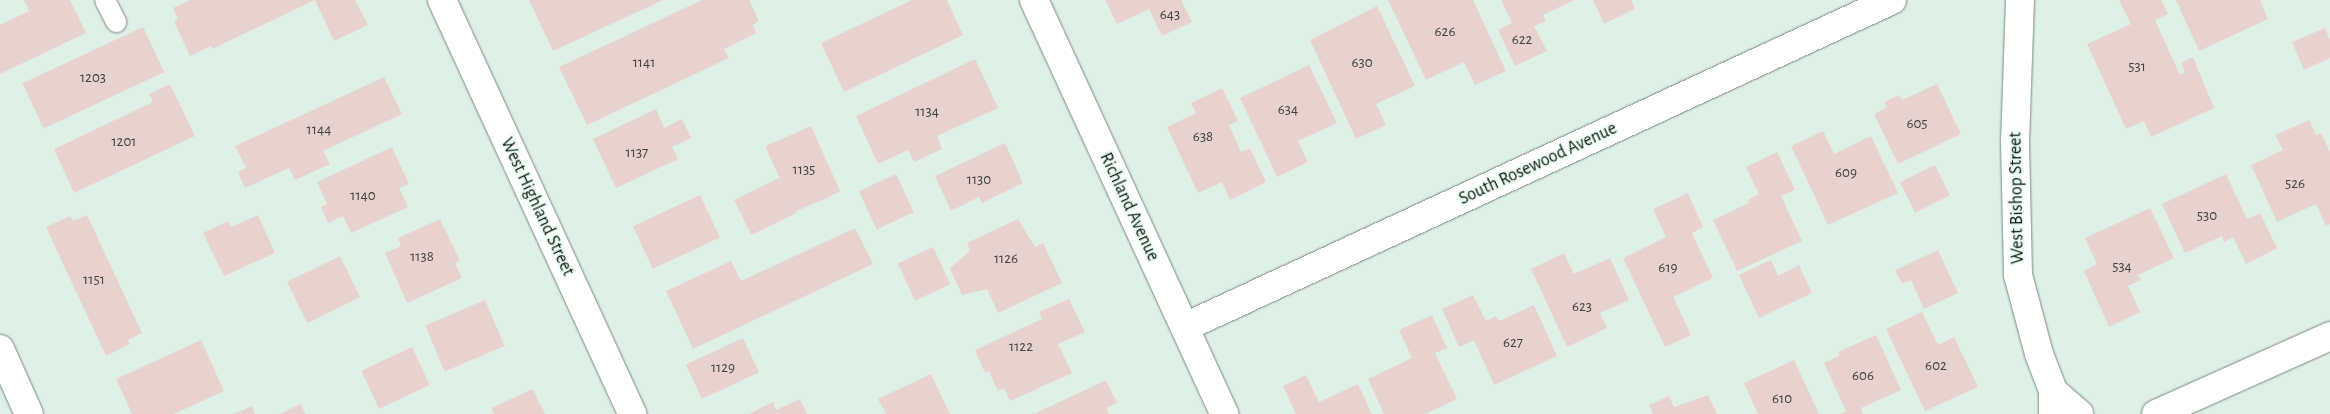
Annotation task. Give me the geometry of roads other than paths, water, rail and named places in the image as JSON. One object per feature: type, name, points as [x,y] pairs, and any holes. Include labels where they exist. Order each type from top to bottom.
[{"type":"street","name":"West Highland Street","points":[[442,0],[625,411]]},
{"type":"street","name":"Richland Avenue","points":[[1034,0],[1224,414]]},
{"type":"street","name":"South Rosewood Avenue","points":[[1185,327],[1892,0]]},
{"type":"street","name":"West Bishop Street","points":[[2020,0],[2015,142],[2018,275],[2053,402],[2079,414]]},
{"type":"street","points":[[2156,414],[2330,336]]},
{"type":"street","points":[[0,349],[29,414]]},
{"type":"lane","points":[[105,0],[116,22]]}]
